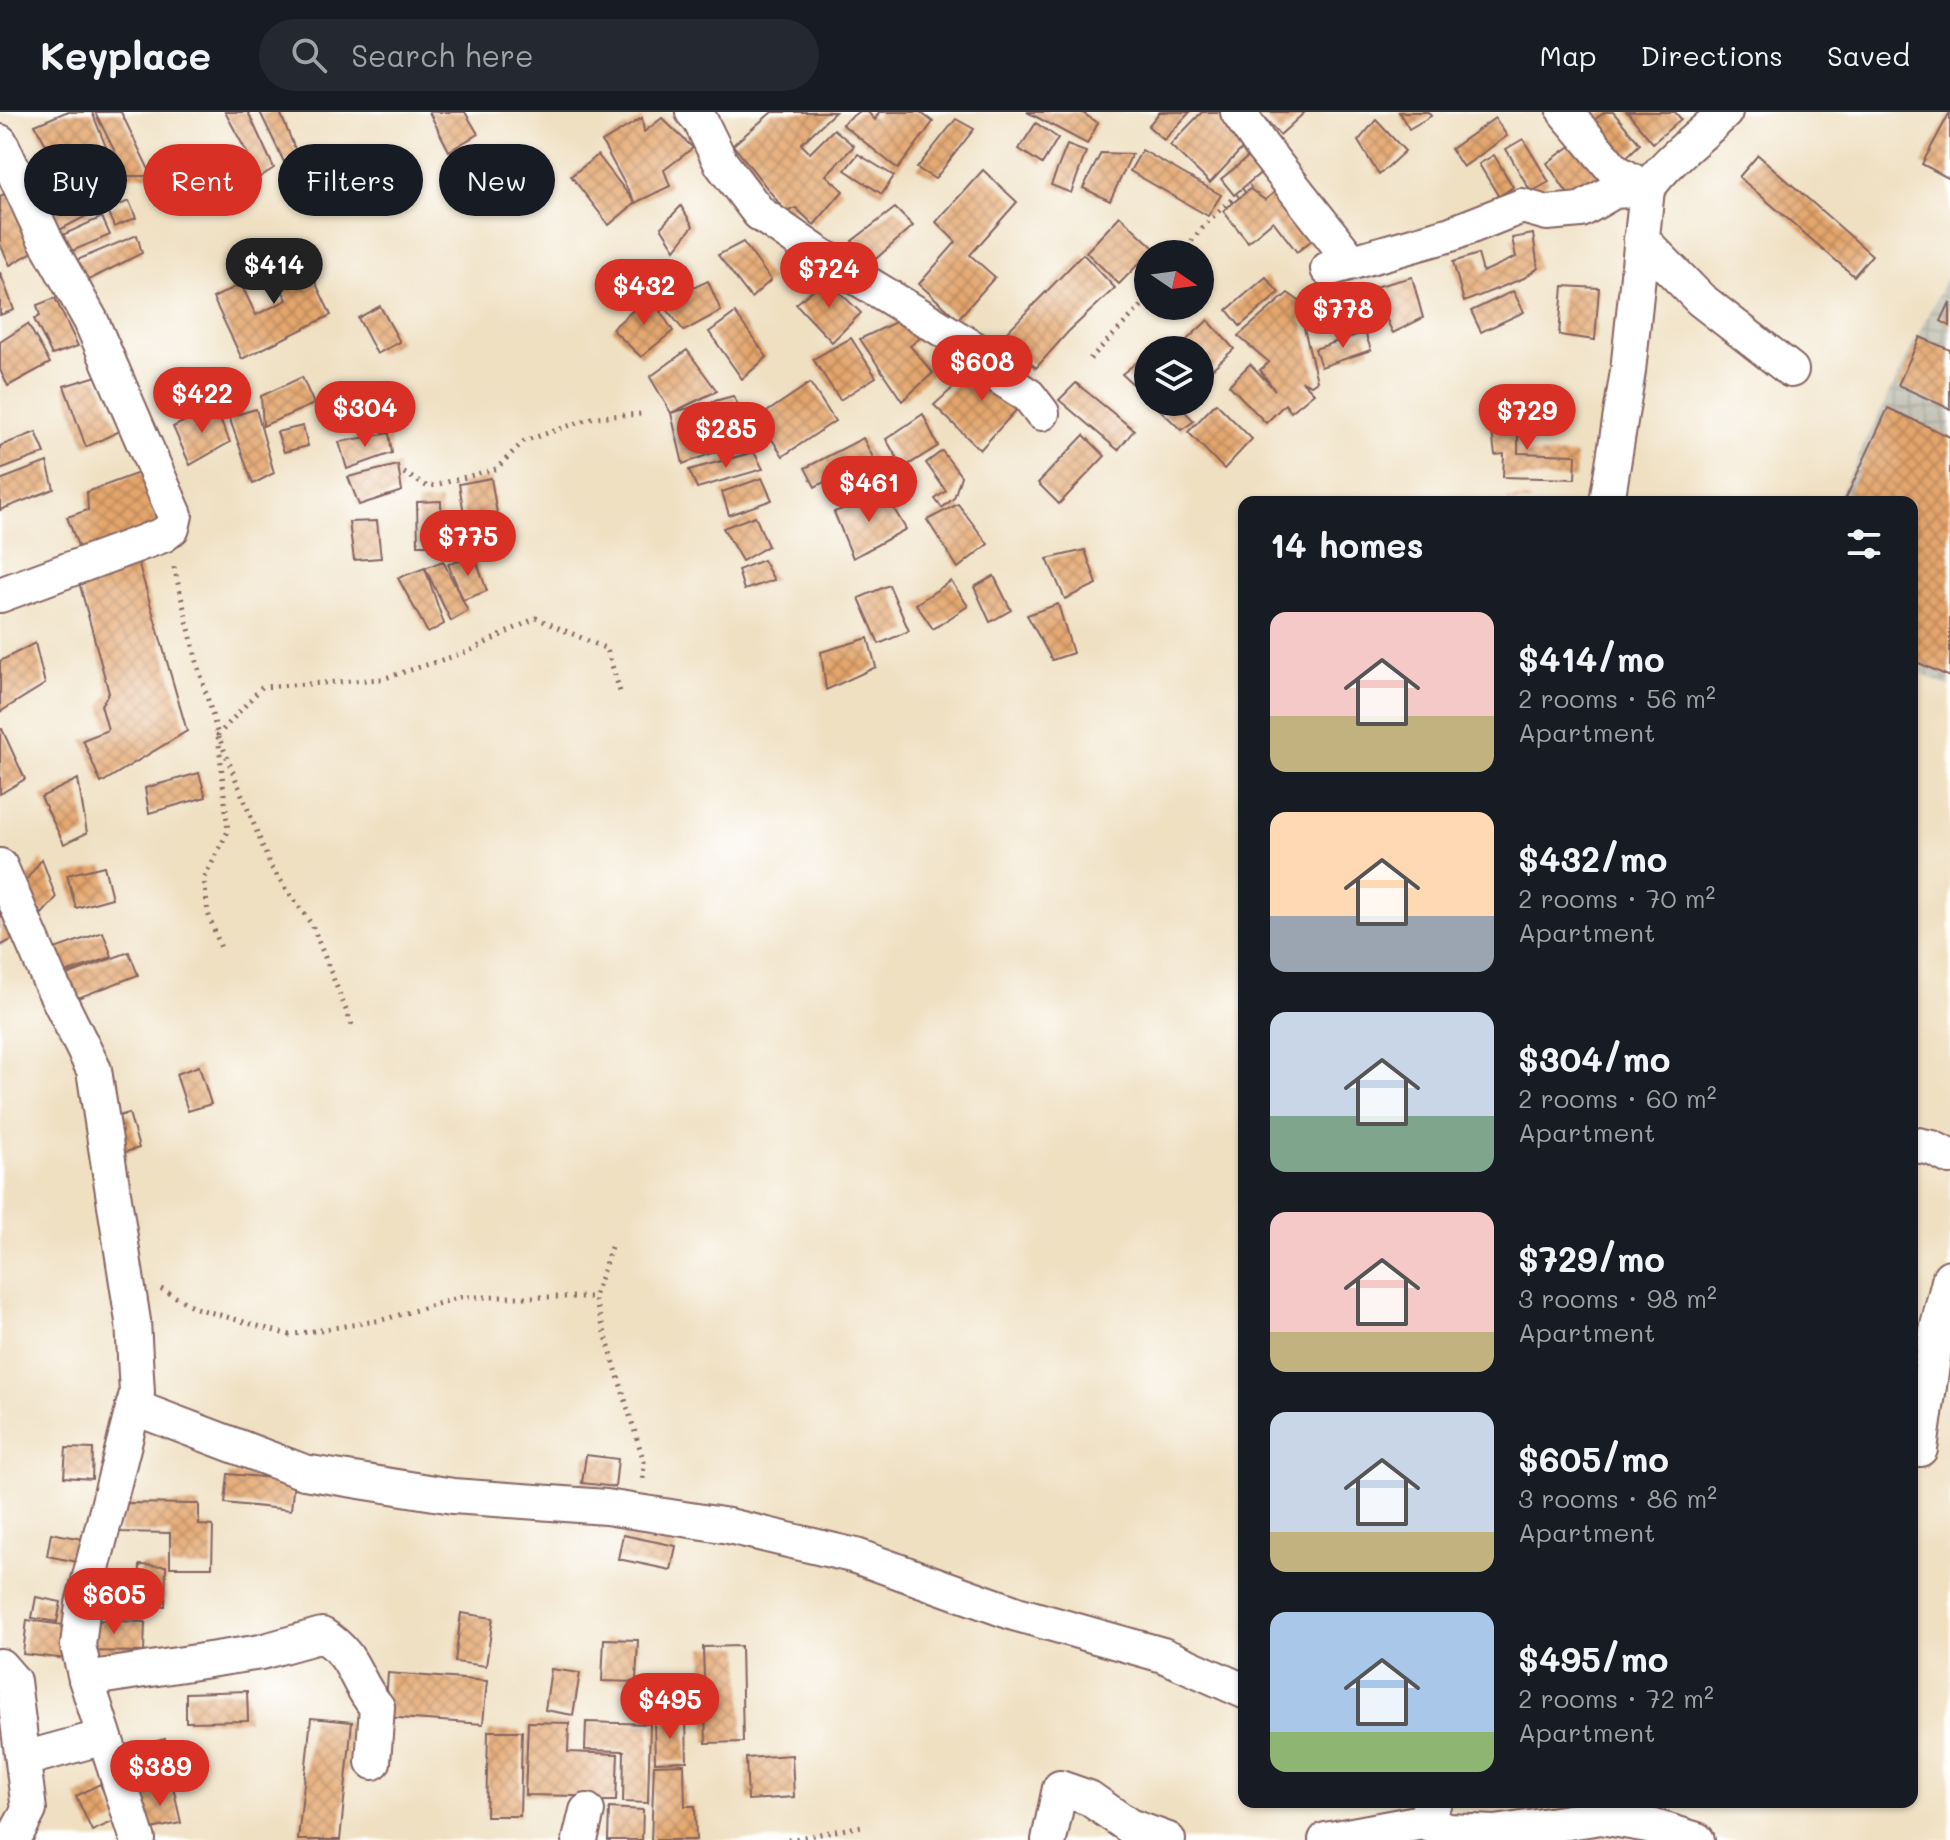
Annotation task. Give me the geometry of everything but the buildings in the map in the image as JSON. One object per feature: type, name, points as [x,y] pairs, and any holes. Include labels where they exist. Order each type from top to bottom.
[{"type":"street","points":[[693,112],[721,163],[759,213],[817,253],[986,356],[1000,377],[1029,396],[1042,413]]},
{"type":"street","points":[[1238,112],[1278,167],[1340,266],[1451,234],[1522,206],[1547,213],[1581,210],[1614,191],[1647,189]]},
{"type":"street","points":[[1565,112],[1615,171],[1647,189]]},
{"type":"street","points":[[1608,496],[1628,371],[1647,189],[1659,171],[1704,134],[1725,112]]},
{"type":"street","points":[[0,142],[44,237],[91,321],[175,515],[174,524],[163,535],[0,595]]},
{"type":"street","points":[[1641,239],[1700,299],[1791,370]]},
{"type":"street","points":[[0,866],[49,979],[94,1070],[133,1321],[137,1393],[83,1604],[78,1646],[138,1840]]},
{"type":"street","points":[[1918,1145],[1950,1157]]},
{"type":"street","points":[[1927,1448],[1937,1330],[1950,1277]]},
{"type":"street","points":[[133,1407],[304,1472],[453,1496],[639,1512],[729,1526],[856,1556],[1017,1614],[1163,1655],[1238,1688]]},
{"type":"street","points":[[86,1679],[261,1652],[322,1635],[339,1645],[353,1663],[366,1695],[377,1707],[373,1762]]},
{"type":"street","points":[[0,1666],[13,1681],[29,1810],[13,1840]]},
{"type":"street","points":[[24,1759],[104,1737]]},
{"type":"street","points":[[1049,1840],[1060,1788],[1089,1798],[1129,1826],[1168,1840]]},
{"type":"street","points":[[1326,1840],[1428,1812],[1448,1831],[1496,1833],[1601,1817],[1648,1825],[1697,1840]]},
{"type":"path","points":[[1192,240],[1224,204],[1278,167]]},
{"type":"path","points":[[1090,359],[1134,313]]},
{"type":"path","points":[[404,473],[428,487],[496,469],[524,441],[595,417],[643,414]]},
{"type":"path","points":[[173,560],[218,735],[271,867],[312,925],[352,1025]]},
{"type":"path","points":[[222,951],[208,913],[204,879],[228,831],[218,735],[262,687],[382,679],[467,652],[536,618],[607,649],[621,695]]},
{"type":"path","points":[[611,1247],[594,1297],[644,1462],[639,1512]]},
{"type":"path","points":[[125,1270],[196,1308],[289,1335],[382,1320],[461,1297],[594,1297]]},
{"type":"path","points":[[788,1840],[862,1826]]},
{"type":"shaded area","points":[[1950,270],[1950,687],[1918,672],[1918,496],[1839,496]]}]
